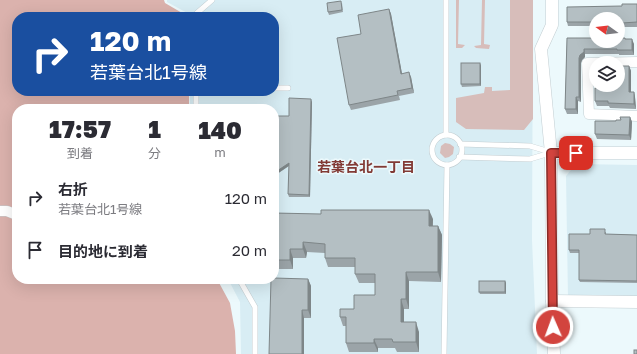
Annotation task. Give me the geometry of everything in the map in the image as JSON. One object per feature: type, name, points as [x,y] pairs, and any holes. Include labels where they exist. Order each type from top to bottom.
[{"type":"street","points":[[552,0],[552,25],[541,49],[551,153],[552,301],[554,354]]},
{"type":"street","points":[[637,62],[588,63],[589,114],[637,116]]},
{"type":"street","points":[[551,153],[637,154]]},
{"type":"street","points":[[0,211],[12,213]]},
{"type":"street","points":[[552,301],[637,302]]},
{"type":"lane","points":[[199,12],[212,0]]},
{"type":"lane","points":[[446,0],[446,135]]},
{"type":"lane","points":[[279,88],[288,88]]},
{"type":"lane","points":[[446,135],[454,137],[460,144],[461,148],[459,157],[456,161],[447,165],[438,162],[434,158],[432,148],[436,140],[446,135]]},
{"type":"lane","points":[[460,144],[530,146],[551,153]]},
{"type":"lane","points":[[459,157],[530,159],[551,153]]},
{"type":"lane","points":[[444,354],[447,165]]},
{"type":"lane","points":[[242,284],[255,307],[255,354]]},
{"type":"shaded area","points":[[0,0],[164,0],[165,3],[180,12],[12,12],[12,96],[189,96],[189,104],[12,104],[12,284],[220,284],[230,303],[235,331],[236,354],[0,354]]},
{"type":"shaded area","points":[[167,0],[533,0],[532,240],[537,354],[241,354],[240,302],[231,284],[279,284],[279,104],[190,104],[190,96],[279,96],[279,12],[185,12],[167,2]]},
{"type":"shaded area","points":[[456,0],[459,0],[458,44],[465,45],[462,48],[456,48]]},
{"type":"shaded area","points":[[482,0],[485,0],[484,44],[490,45],[489,49],[476,48],[474,46],[481,45]]},
{"type":"shaded area","points":[[510,0],[533,0],[533,119],[524,130],[466,129],[456,122],[456,98],[484,93],[485,87],[492,87],[492,91],[510,90]]},
{"type":"shaded area","points":[[445,143],[454,147],[453,154],[445,158],[440,153],[441,146]]},
{"type":"shaded area","points":[[576,164],[637,165],[637,300],[568,298],[566,176]]},
{"type":"building","points":[[341,1],[342,10],[328,12],[327,3]]},
{"type":"building","points":[[622,4],[637,4],[637,22],[625,23],[625,12],[589,12],[589,22],[567,22],[567,7],[622,6]]},
{"type":"building","points":[[389,9],[401,74],[409,72],[412,88],[397,91],[398,95],[349,105],[337,38],[361,34],[358,15]]},
{"type":"building","points":[[567,38],[589,38],[589,48],[625,48],[625,39],[632,39],[632,50],[584,49],[584,52],[579,58],[579,97],[576,97],[576,109],[565,109]]},
{"type":"building","points":[[461,63],[480,63],[480,84],[461,84]]},
{"type":"building","points":[[625,66],[629,66],[629,92],[634,92],[634,104],[595,101],[595,92],[625,92]]},
{"type":"building","points":[[289,98],[311,99],[309,195],[288,194],[289,163],[279,170],[279,116],[289,116]]},
{"type":"building","points":[[620,117],[630,117],[629,135],[595,134],[595,121],[616,121],[621,120]]},
{"type":"building","points":[[321,210],[429,210],[429,226],[438,226],[438,272],[406,272],[406,299],[401,299],[401,322],[416,322],[416,342],[393,342],[392,339],[374,339],[374,343],[346,343],[346,317],[340,317],[340,309],[354,309],[354,295],[375,295],[375,274],[355,274],[355,258],[325,258],[325,244],[303,242],[303,249],[290,249],[290,260],[279,260],[279,213],[321,214]]},
{"type":"building","points":[[590,229],[605,229],[605,234],[637,235],[637,281],[579,280],[579,250],[569,250],[569,234],[590,234]]},
{"type":"building","points":[[279,278],[308,279],[308,310],[302,310],[302,354],[269,354],[271,284],[279,284]]},
{"type":"building","points":[[479,281],[505,281],[505,292],[479,292]]},
{"type":"building","points":[[634,350],[637,350],[637,354],[634,354]]},
{"type":"district","name":"若葉台北一丁目","points":[[366,166]]},
{"type":"route","points":[[553,327],[551,153],[576,153]]}]
